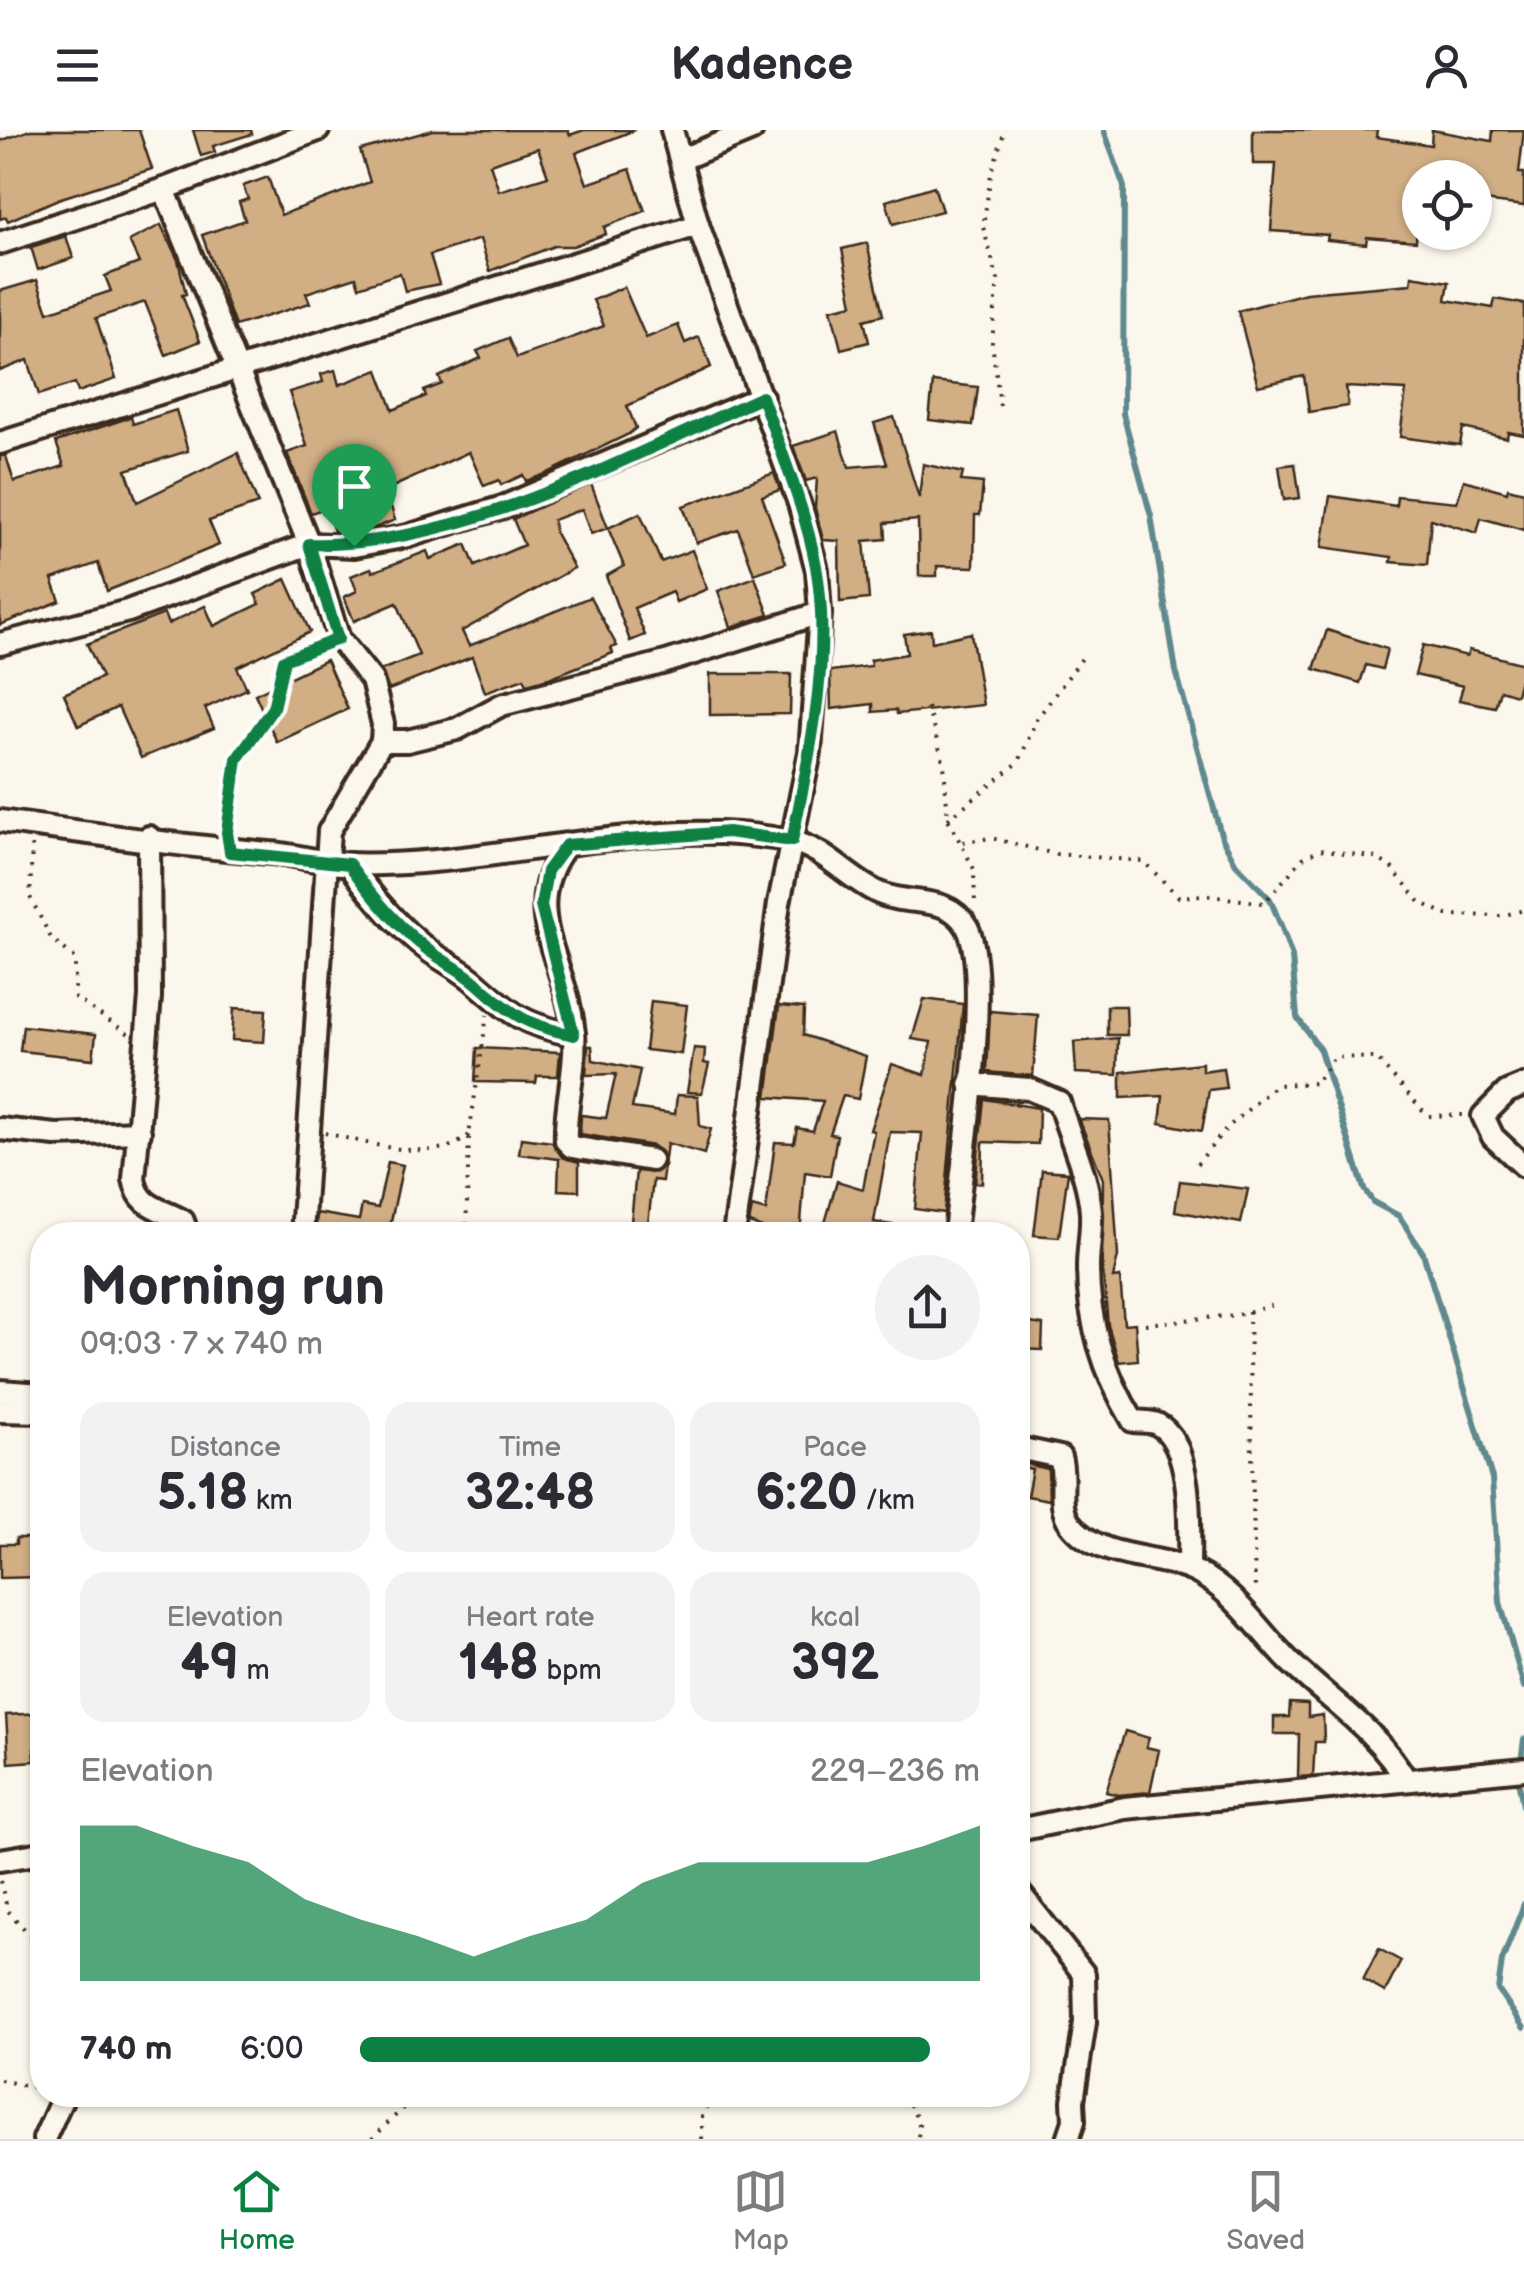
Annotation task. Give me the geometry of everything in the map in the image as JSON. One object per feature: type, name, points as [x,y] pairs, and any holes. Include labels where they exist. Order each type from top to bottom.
[{"type":"street","points":[[0,243],[164,189],[262,140],[318,130]]},
{"type":"street","points":[[672,130],[698,225],[812,546],[820,613],[810,752],[772,952],[736,1222]]},
{"type":"street","points":[[682,159],[752,130]]},
{"type":"street","points":[[164,189],[242,370],[309,544],[338,639],[372,680],[383,724],[382,741],[334,817],[326,862],[303,1222]]},
{"type":"street","points":[[0,443],[136,397],[242,370],[698,225]]},
{"type":"street","points":[[0,644],[128,611],[309,544],[354,546],[408,536],[473,517],[625,458],[762,397]]},
{"type":"street","points":[[382,741],[407,742],[457,729],[501,705],[650,667],[820,613]]},
{"type":"street","points":[[0,821],[349,864],[505,854],[728,832],[792,841],[834,860],[884,896],[924,899],[960,916],[970,932],[976,968],[957,1222]]},
{"type":"street","points":[[149,838],[147,1051],[136,1193],[155,1210],[183,1222]]},
{"type":"street","points":[[566,845],[547,871],[541,906],[574,1035],[566,1141],[572,1147],[651,1160]]},
{"type":"street","points":[[349,864],[366,888],[424,947],[474,980],[492,1001],[522,1020],[574,1035]]},
{"type":"street","points":[[970,1084],[1029,1090],[1059,1102],[1072,1149],[1085,1177],[1091,1213],[1089,1298],[1103,1368],[1133,1421],[1157,1424],[1169,1437],[1191,1498],[1189,1569]]},
{"type":"street","points":[[1524,1085],[1507,1092],[1483,1116],[1493,1137],[1524,1166]]},
{"type":"street","points":[[0,1129],[56,1135],[140,1132]]},
{"type":"street","points":[[0,1391],[30,1393]]},
{"type":"street","points":[[0,1411],[30,1412]]},
{"type":"street","points":[[1030,1450],[1060,1456],[1063,1510],[1078,1531],[1125,1554],[1189,1569],[1218,1586],[1290,1662],[1381,1740],[1406,1780]]},
{"type":"street","points":[[1030,1828],[1125,1808],[1524,1769]]},
{"type":"street","points":[[0,1860],[30,1855]]},
{"type":"street","points":[[1030,1905],[1084,1974],[1085,2022],[1073,2101],[1074,2121],[1068,2139]]},
{"type":"street","points":[[44,2139],[59,2107]]},
{"type":"path","points":[[1000,406],[992,342],[998,280],[983,227],[991,174],[1005,130]]},
{"type":"path","points":[[230,852],[227,832],[237,759],[273,708],[279,668],[284,660],[338,639]]},
{"type":"path","points":[[948,820],[1019,762],[1036,720],[1083,657]]},
{"type":"path","points":[[927,707],[944,764],[948,820],[952,834],[963,842],[976,882],[975,910]]},
{"type":"path","points":[[31,825],[30,897],[52,938],[75,958],[75,998],[115,1023],[147,1051]]},
{"type":"path","points":[[963,842],[991,838],[1055,854],[1143,861],[1179,897],[1204,895],[1264,904],[1303,858],[1320,849],[1376,858],[1391,866],[1420,902],[1447,915],[1501,916],[1524,910]]},
{"type":"path","points":[[466,1222],[469,1135],[482,1025],[492,1001]]},
{"type":"path","points":[[1198,1164],[1227,1128],[1276,1085],[1316,1083],[1334,1057],[1376,1058],[1428,1116],[1483,1116]]},
{"type":"path","points":[[308,1130],[423,1150],[449,1150],[469,1135]]},
{"type":"path","points":[[1145,1324],[1279,1304]]},
{"type":"path","points":[[1249,1311],[1256,1507],[1252,1622]]},
{"type":"path","points":[[0,1881],[8,1912],[30,1935]]},
{"type":"path","points":[[0,2080],[30,2086]]},
{"type":"path","points":[[372,2139],[403,2107]]},
{"type":"path","points":[[702,2139],[702,2117],[707,2107]]},
{"type":"path","points":[[911,2107],[920,2123],[918,2139]]},
{"type":"building","points":[[30,130],[139,130],[152,169],[58,199],[8,221],[6,217],[0,219],[0,141]]},
{"type":"building","points":[[193,130],[251,130],[252,134],[213,146],[215,152],[201,156]]},
{"type":"building","points":[[433,130],[568,130],[570,135],[584,130],[635,130],[576,153],[587,184],[630,169],[645,211],[604,227],[606,234],[573,246],[554,246],[490,271],[480,239],[430,255],[439,284],[405,291],[400,273],[359,287],[356,277],[306,293],[310,303],[235,326],[202,235],[245,220],[239,202],[248,199],[243,186],[268,177],[281,215],[370,182],[360,150]],"holes":[[[538,148],[548,176],[499,191],[490,164]]]},
{"type":"building","points":[[1253,130],[1377,130],[1376,137],[1431,145],[1432,130],[1492,141],[1493,130],[1524,130],[1519,173],[1524,173],[1524,206],[1492,202],[1492,160],[1402,160],[1402,240],[1367,237],[1366,244],[1327,240],[1328,235],[1271,231],[1276,164],[1253,164]]},
{"type":"building","points":[[934,186],[942,211],[893,224],[886,201]]},
{"type":"building","points":[[161,225],[178,260],[186,294],[182,295],[200,341],[166,355],[145,302],[96,318],[116,379],[78,392],[75,383],[39,395],[28,360],[0,371],[0,291],[37,280],[48,312],[111,291],[105,276],[139,263],[129,241]]},
{"type":"building","points":[[66,236],[73,258],[38,270],[31,247]]},
{"type":"building","points":[[867,243],[883,315],[864,320],[869,342],[841,349],[831,309],[853,304],[842,249]]},
{"type":"building","points":[[1412,276],[1449,282],[1446,300],[1493,308],[1495,299],[1524,304],[1524,435],[1508,432],[1507,438],[1463,428],[1460,445],[1400,437],[1406,390],[1346,387],[1348,406],[1309,412],[1304,376],[1258,386],[1238,311],[1306,293],[1411,284]]},
{"type":"building","points":[[624,287],[646,338],[678,325],[685,343],[699,337],[711,367],[627,406],[636,428],[629,434],[546,474],[526,481],[523,475],[501,485],[499,480],[484,486],[469,452],[386,490],[395,520],[372,529],[334,531],[325,508],[311,513],[287,453],[307,446],[289,392],[323,382],[321,374],[335,370],[339,385],[378,370],[393,410],[426,396],[424,391],[442,384],[439,377],[481,358],[477,351],[508,338],[517,358],[604,326],[593,300]]},
{"type":"building","points":[[933,382],[978,387],[973,425],[929,420]]},
{"type":"building","points":[[176,410],[188,451],[126,470],[137,502],[238,453],[258,504],[209,521],[219,545],[107,591],[98,563],[52,579],[60,601],[0,625],[0,456],[6,456],[14,482],[64,466],[56,442],[131,417],[133,424]]},
{"type":"building","points":[[894,417],[919,498],[923,464],[963,473],[961,481],[983,483],[980,515],[975,515],[974,567],[937,566],[937,576],[919,576],[918,520],[885,523],[886,539],[864,541],[869,599],[840,602],[839,541],[823,540],[815,508],[817,478],[806,481],[793,446],[838,431],[849,467],[887,464],[874,423]]},
{"type":"building","points":[[1295,464],[1300,498],[1284,500],[1279,466]]},
{"type":"building","points":[[774,473],[780,490],[762,496],[786,563],[754,574],[738,529],[696,543],[683,506]]},
{"type":"building","points":[[1464,480],[1507,492],[1508,488],[1524,492],[1524,530],[1481,518],[1477,533],[1431,519],[1427,565],[1391,562],[1392,557],[1322,547],[1330,496],[1396,506],[1397,496],[1457,502]]},
{"type":"building","points":[[591,484],[608,528],[591,534],[582,509],[553,520],[555,533],[574,568],[462,631],[469,646],[590,597],[617,646],[611,648],[613,653],[549,678],[527,684],[524,678],[485,692],[472,657],[389,690],[381,670],[419,655],[397,603],[354,621],[344,597],[357,591],[351,576],[371,568],[373,572],[427,551],[430,559],[466,544],[475,566],[524,545],[513,519]]},
{"type":"building","points":[[640,513],[661,562],[692,550],[707,589],[676,602],[672,592],[634,608],[645,635],[630,641],[606,576],[624,566],[608,528]]},
{"type":"building","points":[[755,577],[769,615],[731,627],[718,591]]},
{"type":"building","points":[[286,579],[310,632],[237,667],[247,689],[205,708],[214,728],[141,758],[118,707],[78,726],[64,694],[102,677],[87,644],[164,614],[168,624],[205,606],[214,626],[260,604],[255,594]]},
{"type":"building","points":[[931,630],[932,642],[971,633],[983,705],[897,714],[896,710],[873,712],[873,704],[831,709],[830,671],[871,666],[870,660],[907,654],[904,634]]},
{"type":"building","points":[[1327,630],[1387,649],[1382,669],[1366,665],[1360,683],[1314,669]]},
{"type":"building","points":[[1423,645],[1467,656],[1469,650],[1524,664],[1516,695],[1500,690],[1495,707],[1459,700],[1463,686],[1415,675]]},
{"type":"building","points":[[326,660],[348,709],[277,742],[255,694]]},
{"type":"building","points":[[710,674],[791,674],[790,714],[710,715]]},
{"type":"building","points":[[924,999],[963,1004],[944,1213],[915,1209],[922,1133],[890,1132],[874,1222],[825,1222],[837,1181],[863,1189],[874,1131],[870,1130],[892,1064],[925,1075],[931,1042],[912,1039]]},
{"type":"building","points":[[651,1001],[687,1005],[681,1054],[645,1050]]},
{"type":"building","points":[[779,1006],[804,1008],[803,1035],[866,1056],[858,1099],[843,1096],[830,1134],[837,1135],[830,1176],[805,1172],[801,1222],[749,1222],[752,1207],[766,1211],[775,1142],[794,1143],[797,1128],[813,1131],[823,1101],[767,1097]]},
{"type":"building","points":[[1107,1006],[1126,1006],[1127,1035],[1107,1035]]},
{"type":"building","points":[[234,1008],[266,1010],[264,1042],[232,1040]]},
{"type":"building","points":[[990,1011],[1038,1015],[1033,1076],[987,1072]]},
{"type":"building","points":[[23,1026],[96,1034],[93,1059],[20,1051]]},
{"type":"building","points":[[1118,1038],[1117,1075],[1076,1073],[1074,1042]]},
{"type":"building","points":[[588,1046],[592,1046],[593,1060],[640,1070],[632,1108],[675,1114],[677,1095],[698,1096],[700,1126],[711,1129],[704,1154],[667,1143],[662,1181],[653,1180],[648,1222],[631,1222],[636,1171],[657,1172],[664,1156],[653,1146],[580,1134],[581,1115],[606,1118],[616,1074],[586,1075]]},
{"type":"building","points":[[477,1048],[560,1052],[558,1076],[537,1076],[536,1083],[475,1082]]},
{"type":"building","points":[[694,1048],[705,1049],[704,1063],[709,1064],[702,1093],[687,1092]]},
{"type":"building","points":[[1202,1063],[1202,1071],[1223,1068],[1226,1088],[1209,1090],[1202,1131],[1160,1123],[1163,1096],[1121,1098],[1121,1072]]},
{"type":"building","points":[[984,1099],[1039,1108],[1038,1144],[983,1142],[982,1183],[975,1183]]},
{"type":"building","points":[[1079,1119],[1109,1120],[1118,1256],[1113,1278],[1120,1277],[1124,1324],[1135,1323],[1138,1360],[1119,1362],[1108,1325],[1102,1261],[1103,1179]]},
{"type":"building","points":[[521,1138],[552,1142],[562,1157],[579,1162],[579,1191],[558,1190],[559,1159],[519,1154]]},
{"type":"building","points":[[388,1162],[403,1165],[391,1222],[316,1222],[317,1213],[359,1220],[362,1205],[378,1208]]},
{"type":"building","points":[[1042,1170],[1068,1172],[1059,1237],[1034,1235]]},
{"type":"building","points":[[1180,1181],[1248,1189],[1241,1223],[1175,1211]]},
{"type":"building","points":[[1030,1323],[1043,1325],[1042,1350],[1030,1350]]},
{"type":"building","points":[[1030,1465],[1048,1469],[1049,1500],[1030,1497]]},
{"type":"building","points":[[16,1538],[30,1538],[30,1577],[0,1578],[0,1544],[16,1544]]},
{"type":"building","points":[[1290,1703],[1308,1704],[1308,1717],[1323,1715],[1324,1742],[1315,1742],[1313,1776],[1298,1777],[1299,1734],[1274,1734],[1274,1717],[1289,1717]]},
{"type":"building","points":[[30,1714],[30,1761],[9,1763],[6,1715]]},
{"type":"building","points":[[1125,1731],[1149,1738],[1146,1747],[1159,1750],[1150,1792],[1106,1792]]},
{"type":"building","points":[[1379,1949],[1401,1961],[1385,1992],[1363,1980]]},
{"type":"waterway","points":[[1104,130],[1124,187],[1123,414],[1151,516],[1176,671],[1222,838],[1236,864],[1270,899],[1282,928],[1292,957],[1297,1017],[1320,1050],[1364,1189],[1373,1202],[1399,1216],[1423,1253],[1492,1478],[1500,1602],[1524,1687]]},
{"type":"waterway","points":[[1521,1762],[1524,1739]]},
{"type":"waterway","points":[[1519,1785],[1524,1811]]},
{"type":"waterway","points":[[1524,1904],[1502,1961],[1498,1990],[1524,2028]]},
{"type":"route","points":[[762,397],[812,546],[820,613],[810,752],[792,841],[728,832],[566,845],[547,871],[541,906],[555,948],[574,1035],[546,1029],[505,1012],[474,980],[424,947],[366,888],[349,864],[273,853],[230,852],[227,832],[237,759],[273,708],[279,668],[284,660],[338,639],[309,544],[354,546],[408,536],[503,507],[762,397]]}]
